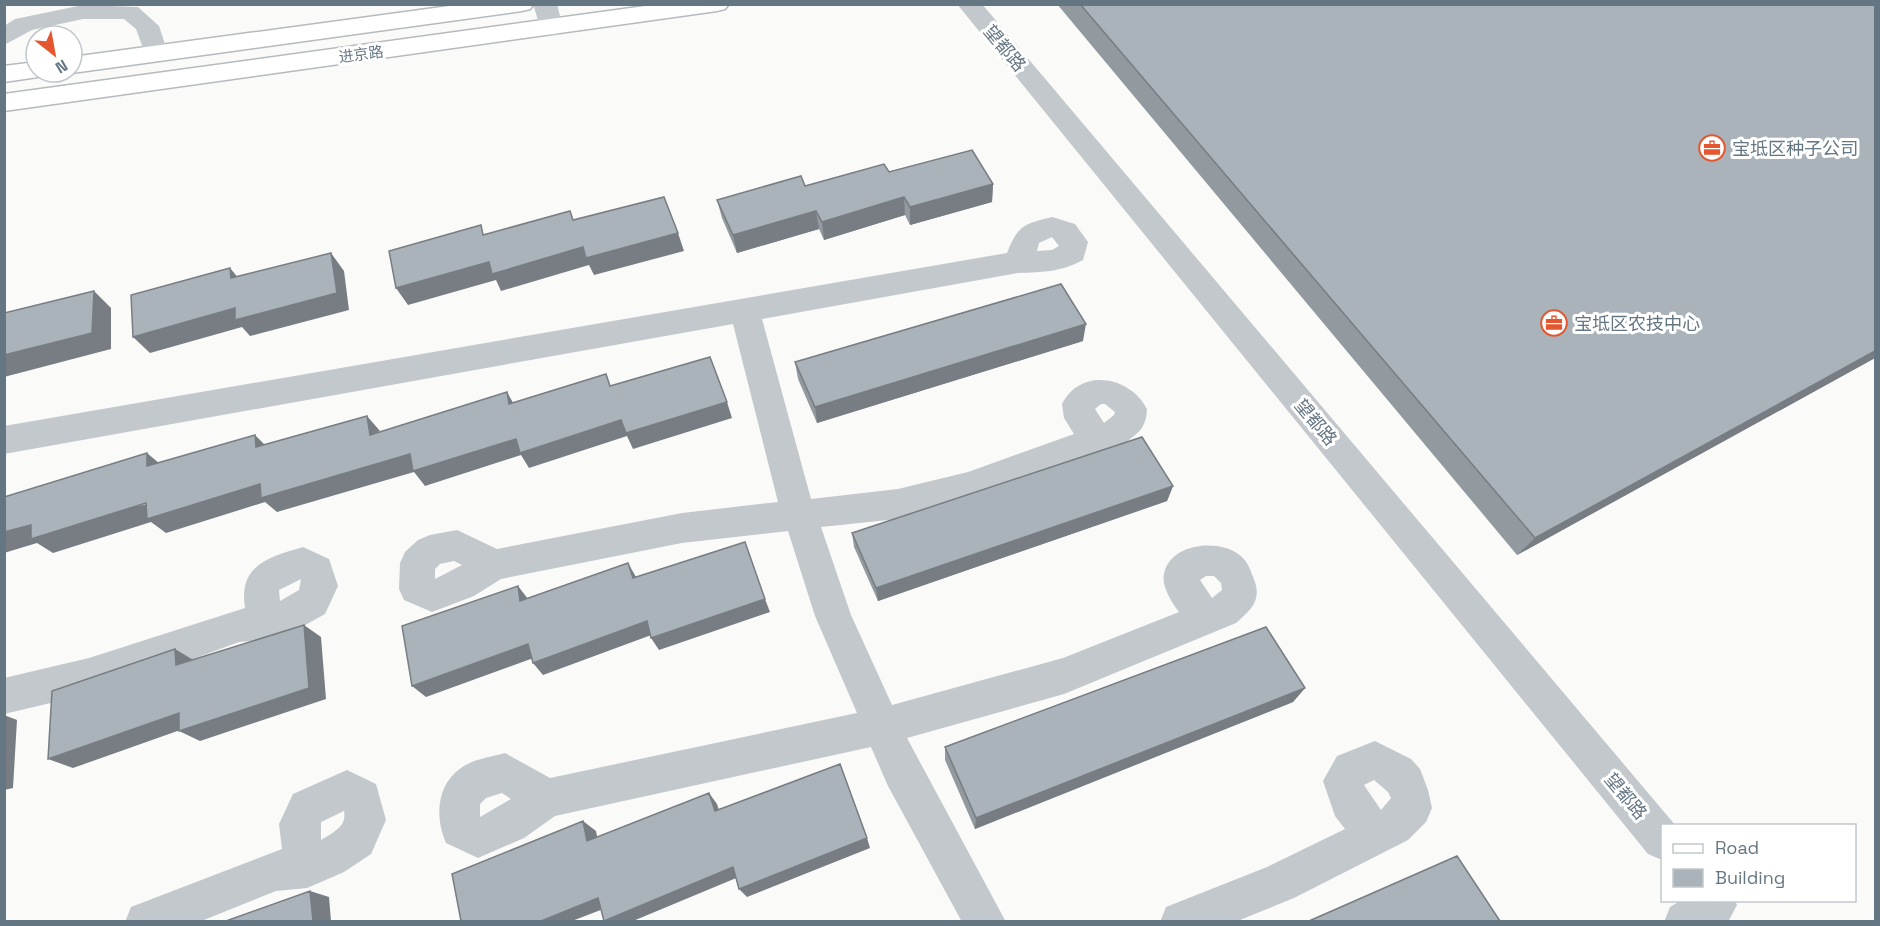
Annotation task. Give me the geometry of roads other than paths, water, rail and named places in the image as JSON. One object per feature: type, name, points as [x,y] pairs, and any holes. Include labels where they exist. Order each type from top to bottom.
[{"type":"main road","name":"进京路","points":[[84,63],[522,4]]},
{"type":"main road","name":"进京路","points":[[4,104],[548,16],[717,4]]},
{"type":"main road","points":[[4,74],[24,72]]},
{"type":"street","name":"望都路","points":[[969,4],[1661,839]]},
{"type":"street","points":[[4,37],[24,24],[83,12],[130,12],[147,26],[156,54]]},
{"type":"street","points":[[4,440],[1018,262]]},
{"type":"street","points":[[744,309],[799,515],[833,615],[902,772],[985,921]]},
{"type":"street","points":[[494,565],[682,528],[898,504],[968,486],[1098,439]]},
{"type":"street","points":[[547,798],[882,726],[1064,676],[1206,618]]},
{"type":"street","points":[[4,696],[89,676],[158,655],[239,625],[267,623]]},
{"type":"street","points":[[1181,921],[1279,883],[1375,835]]},
{"type":"street","points":[[147,921],[276,870],[306,867]]},
{"type":"place","name":"宝坻区种子公司","points":[[1712,148]]},
{"type":"place","name":"宝坻区农技中心","points":[[1554,323]]}]
